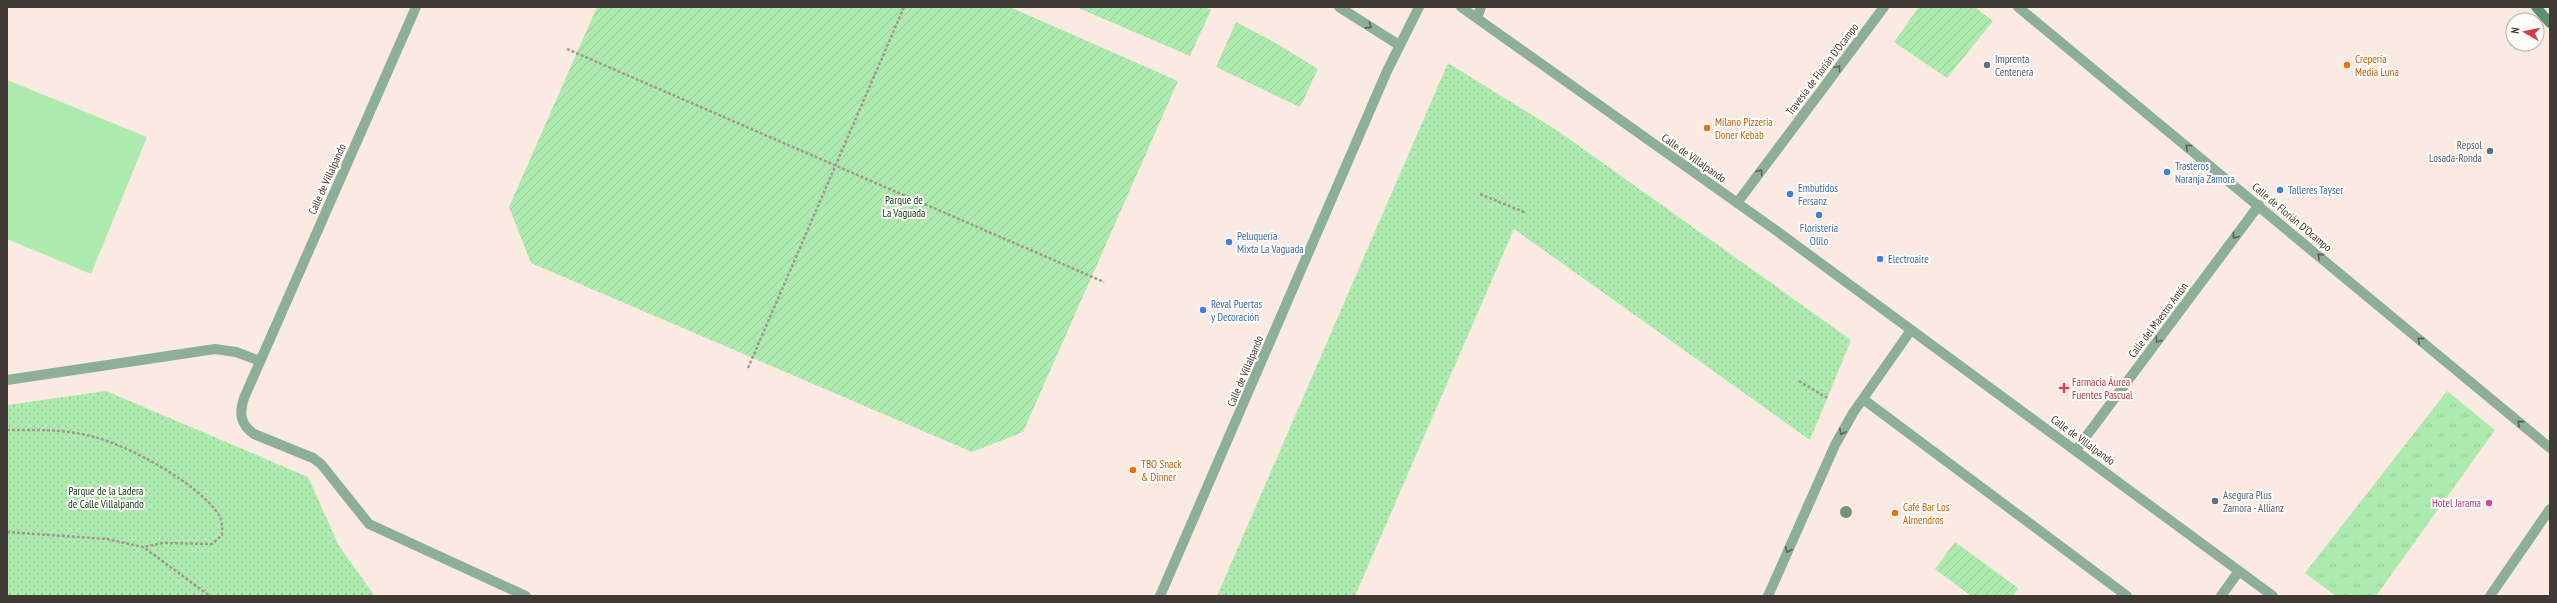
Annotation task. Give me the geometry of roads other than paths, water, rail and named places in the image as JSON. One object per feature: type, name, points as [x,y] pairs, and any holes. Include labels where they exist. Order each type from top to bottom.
[{"type":"main road","points":[[2536,7],[2550,23]]},
{"type":"street","name":"Calle de Villalpando","points":[[416,7],[260,361],[241,407],[240,415],[248,429],[313,458],[321,464],[360,515],[379,531],[526,596]]},
{"type":"street","points":[[1339,7],[1399,45]]},
{"type":"street","name":"Calle de Villalpando","points":[[1160,596],[1399,45],[1419,7]]},
{"type":"street","name":"Calle de Villalpando","points":[[1461,7],[1737,203],[2076,450],[2273,596]]},
{"type":"street","points":[[1477,18],[1482,7]]},
{"type":"street","name":"Travesía de Florián D'Ocampo","points":[[1737,203],[1884,7]]},
{"type":"street","name":"Calle de Florián D'Ocampo","points":[[2018,7],[2259,205],[2550,448]]},
{"type":"street","name":"Calle del Maestro Antón","points":[[2076,450],[2259,205]]},
{"type":"street","points":[[1768,596],[1826,464],[1853,413],[1911,330]]},
{"type":"street","points":[[7,380],[215,349],[236,352],[260,361]]},
{"type":"street","points":[[1863,399],[2127,596]]},
{"type":"street","points":[[2490,596],[2550,509]]},
{"type":"street","points":[[2221,596],[2239,571]]},
{"type":"place","name":"Imprenta Centenera","points":[[1987,65]]},
{"type":"place","name":"Crepería Media Luna","points":[[2347,65]]},
{"type":"place","name":"Milano Pizzería Doner Kebab","points":[[1707,128]]},
{"type":"place","name":"Repsol Losada-Ronda","points":[[2490,151]]},
{"type":"place","name":"Trasteros Naranja Zamora","points":[[2167,172]]},
{"type":"place","name":"Talleres Tayser","points":[[2280,190]]},
{"type":"place","name":"Embutidos Fersanz","points":[[1790,194]]},
{"type":"place","name":"Floristería Olilo","points":[[1819,215]]},
{"type":"place","name":"Peluquería Mixta La Vaguada","points":[[1229,242]]},
{"type":"place","name":"Electroaire","points":[[1880,259]]},
{"type":"place","name":"Reval Puertas y Decoración","points":[[1203,310]]},
{"type":"place","name":"Farmacia Áurea Fuentes Pascual","points":[[2064,388]]},
{"type":"place","name":"TBO Snack & Dinner","points":[[1133,470]]},
{"type":"place","name":"Asegura Plus Zamora - Allianz","points":[[2215,501]]},
{"type":"place","name":"Hotel Jarama","points":[[2489,503]]},
{"type":"place","name":"Café Bar Los Almendros","points":[[1895,513]]},
{"type":"park label","name":"Parque de La Vaguada","points":[[904,206]]},
{"type":"park label","name":"Parque de la Ladera de Calle Villalpando","points":[[106,497]]}]
